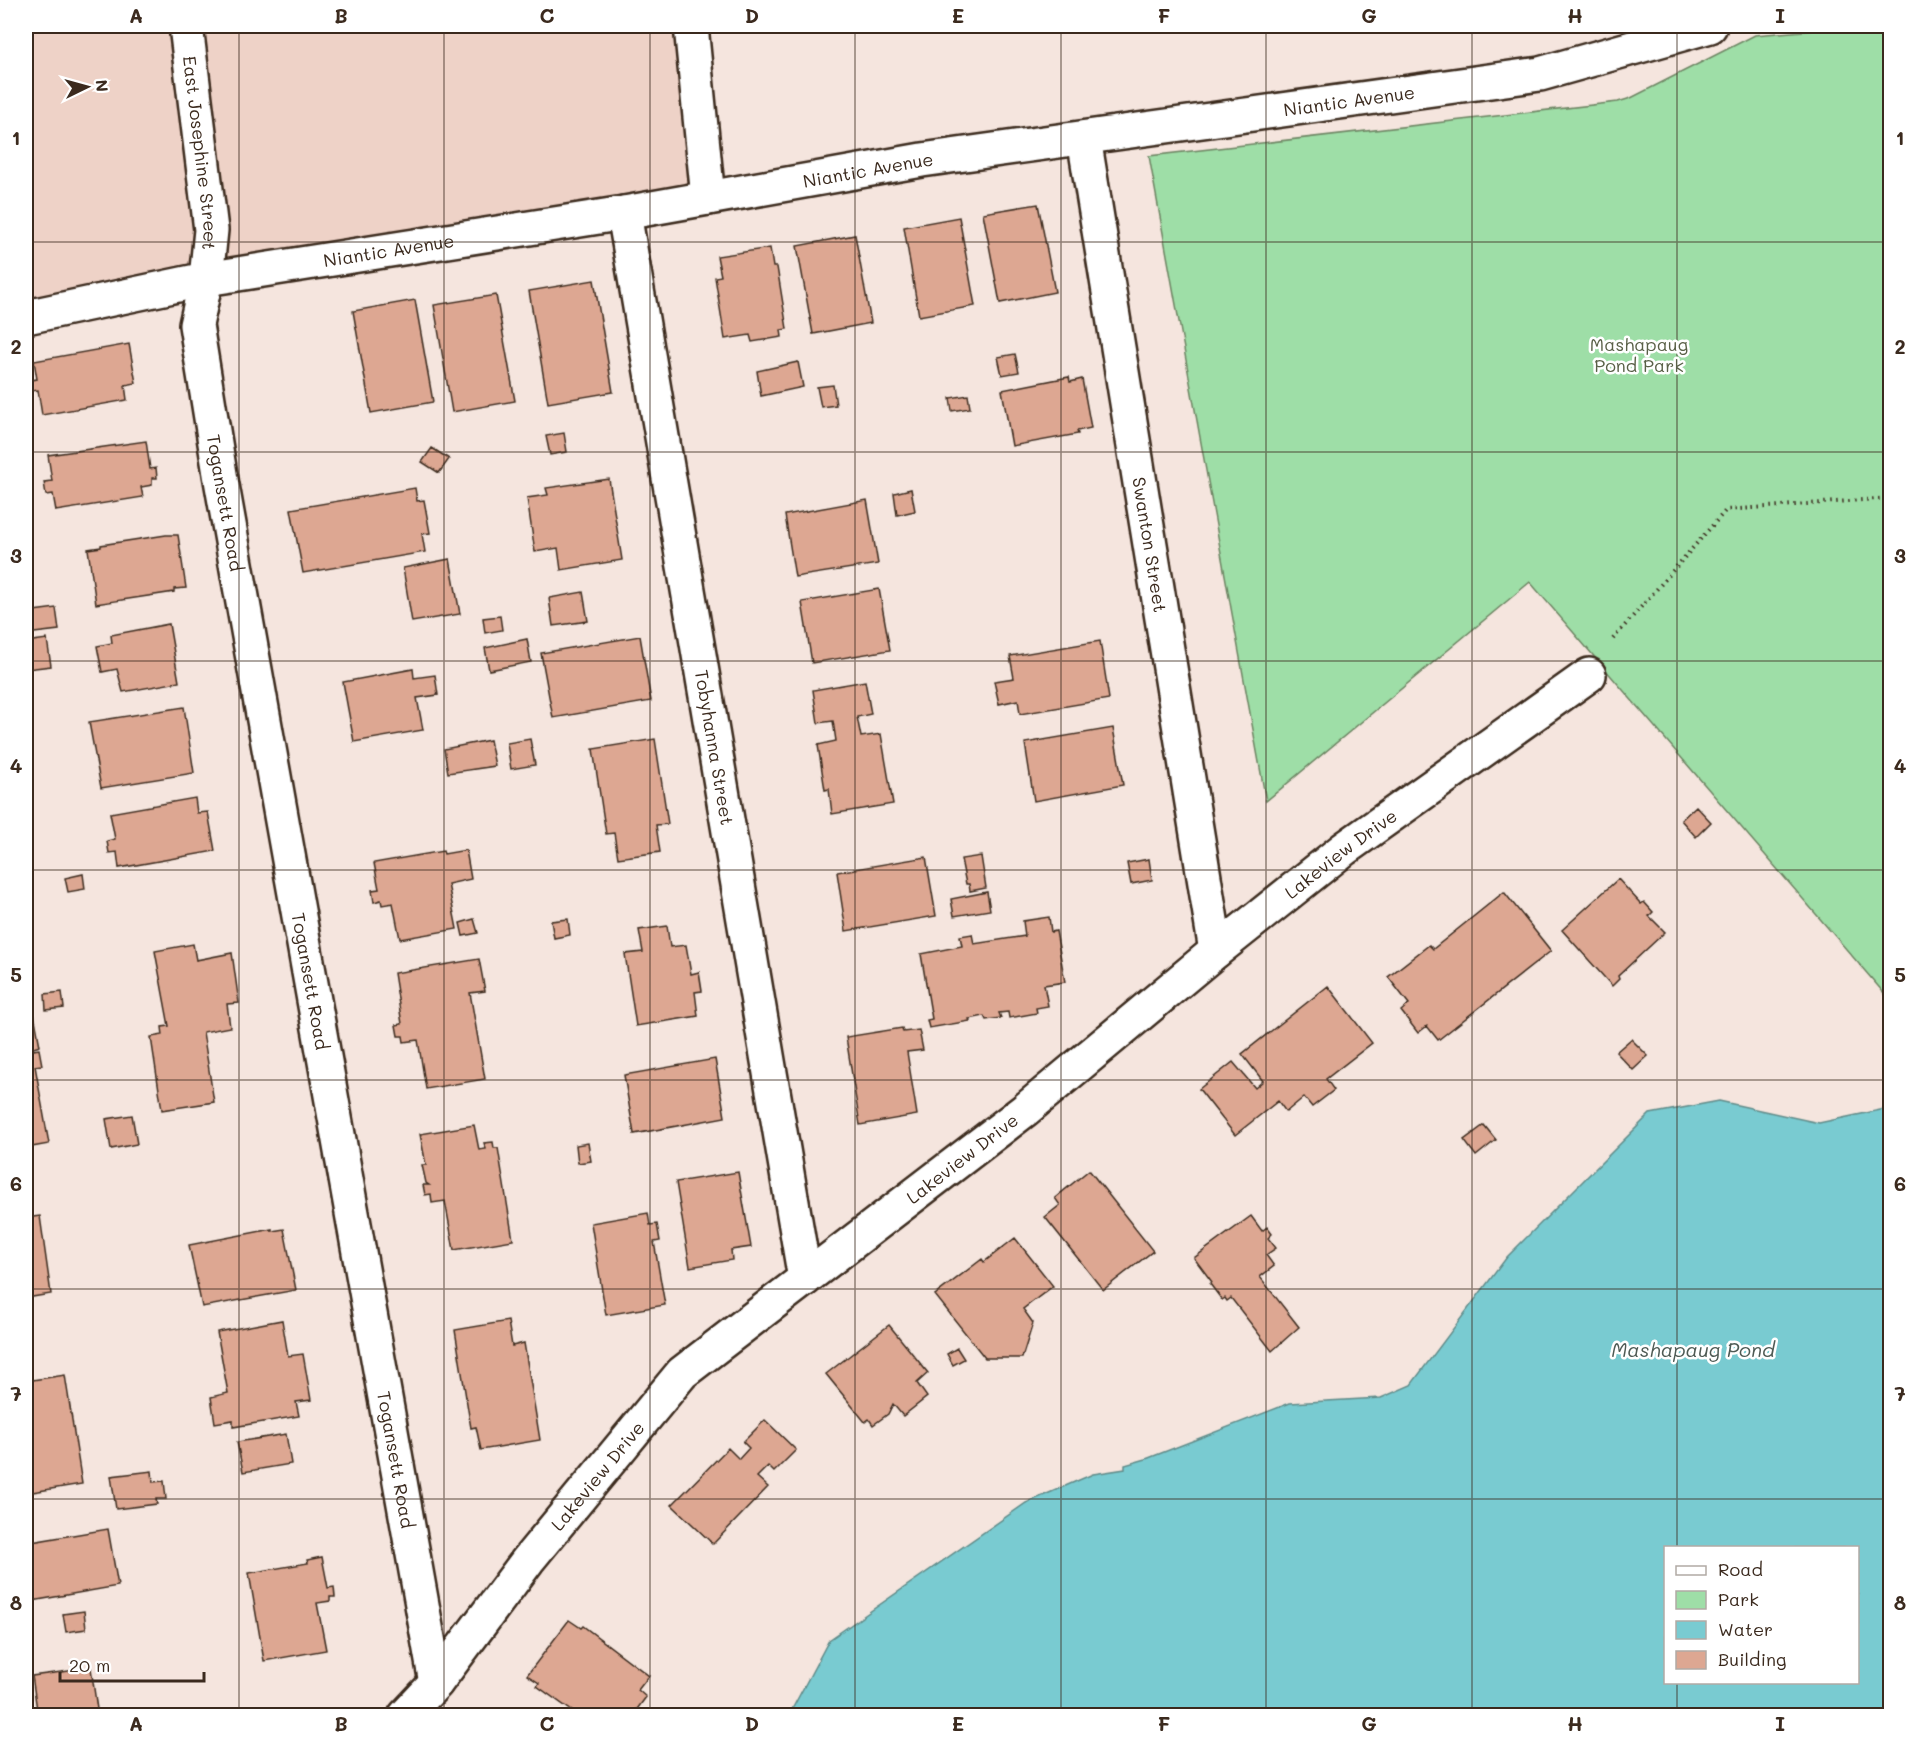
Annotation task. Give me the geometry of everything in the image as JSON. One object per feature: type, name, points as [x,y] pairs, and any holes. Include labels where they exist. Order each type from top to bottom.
[{"type":"street","name":"East Josephine Street","points":[[186,26],[211,230],[206,279]]},
{"type":"street","points":[[691,26],[708,198]]},
{"type":"street","name":"Niantic Avenue","points":[[26,317],[206,279],[624,213],[921,160],[1540,74],[1710,26]]},
{"type":"street","name":"Swanton Street","points":[[1084,138],[1216,951]]},
{"type":"street","name":"Tobyhanna Street","points":[[624,213],[805,1279]]},
{"type":"street","name":"Togansett Road","points":[[206,279],[196,325],[219,474],[436,1683]]},
{"type":"street","name":"Lakeview Drive","points":[[405,1716],[436,1683],[528,1560],[682,1373],[1025,1110],[1216,951],[1344,849],[1589,675]]},
{"type":"path","points":[[1613,639],[1726,510],[1890,498]]},
{"type":"shaded area","points":[[26,26],[708,26],[723,198],[26,319]]},
{"type":"green space","name":"Mashapaug Pond Park","points":[[1837,26],[1890,26],[1890,1000],[1530,582],[1266,801],[1149,156],[1618,102],[1631,98],[1755,35],[1827,29]]},
{"type":"water","name":"Mashapaug Pond","points":[[1719,1101],[1819,1123],[1890,1108],[1890,1715],[789,1715],[829,1640],[1026,1503],[1093,1474],[1125,1469],[1125,1465],[1290,1403],[1381,1398],[1411,1385],[1507,1257],[1650,1114]]},
{"type":"building","points":[[1038,204],[1055,292],[1000,303],[983,213]]},
{"type":"building","points":[[959,217],[975,306],[919,316],[904,227]]},
{"type":"building","points":[[855,235],[871,323],[813,334],[797,246]]},
{"type":"building","points":[[770,248],[773,267],[777,267],[787,329],[781,330],[782,337],[752,342],[750,335],[725,339],[715,277],[721,276],[717,256]]},
{"type":"building","points":[[594,280],[613,392],[548,403],[529,291]]},
{"type":"building","points":[[496,295],[515,401],[452,412],[434,305]]},
{"type":"building","points":[[415,300],[433,402],[371,413],[353,311]]},
{"type":"building","points":[[129,344],[136,383],[125,385],[127,400],[42,415],[38,390],[31,391],[30,380],[37,379],[34,361]]},
{"type":"building","points":[[1015,354],[1019,372],[1002,375],[998,357]]},
{"type":"building","points":[[798,362],[803,387],[761,396],[757,371]]},
{"type":"building","points":[[1069,377],[1070,382],[1082,379],[1091,428],[1077,431],[1078,434],[1012,446],[1002,390]]},
{"type":"building","points":[[833,385],[836,405],[821,407],[817,387]]},
{"type":"building","points":[[968,395],[970,408],[952,411],[950,398]]},
{"type":"building","points":[[564,433],[567,452],[550,455],[546,436]]},
{"type":"building","points":[[146,441],[150,469],[156,468],[157,478],[152,478],[152,485],[141,487],[143,497],[56,511],[53,494],[46,495],[44,482],[52,481],[48,455]]},
{"type":"building","points":[[432,448],[449,459],[439,473],[422,462]]},
{"type":"building","points":[[609,479],[622,560],[561,570],[558,548],[535,552],[527,498],[548,495],[546,488]]},
{"type":"building","points":[[415,488],[417,501],[424,500],[430,533],[422,534],[425,552],[303,573],[291,509]]},
{"type":"building","points":[[911,489],[915,511],[897,515],[894,493]]},
{"type":"building","points":[[867,500],[878,564],[795,577],[785,515]]},
{"type":"building","points":[[166,535],[178,535],[186,588],[174,589],[174,592],[96,604],[88,549]]},
{"type":"building","points":[[450,559],[460,614],[412,622],[403,568]]},
{"type":"building","points":[[879,589],[890,650],[812,663],[802,602]]},
{"type":"building","points":[[583,592],[588,621],[553,626],[549,598]]},
{"type":"building","points":[[56,608],[59,630],[26,634],[26,612]]},
{"type":"building","points":[[500,616],[502,630],[485,633],[483,618]]},
{"type":"building","points":[[169,624],[179,682],[123,692],[117,669],[102,672],[97,646],[112,643],[111,635]]},
{"type":"building","points":[[640,636],[651,701],[553,718],[541,653]]},
{"type":"building","points":[[47,639],[51,666],[27,669],[26,642]]},
{"type":"building","points":[[527,639],[531,662],[489,670],[485,648]]},
{"type":"building","points":[[1100,641],[1109,699],[1020,714],[1018,700],[999,704],[994,681],[1014,678],[1010,656]]},
{"type":"building","points":[[413,669],[414,678],[435,675],[438,695],[417,698],[423,730],[354,742],[343,682]]},
{"type":"building","points":[[865,681],[871,714],[857,717],[861,737],[881,734],[893,804],[832,814],[829,789],[825,790],[818,745],[836,741],[833,721],[818,723],[813,690]]},
{"type":"building","points":[[184,707],[194,773],[101,788],[89,722]]},
{"type":"building","points":[[1113,728],[1123,785],[1034,801],[1025,743]]},
{"type":"building","points":[[530,739],[535,765],[511,769],[507,743]]},
{"type":"building","points":[[655,739],[668,824],[656,825],[660,852],[618,858],[614,833],[606,834],[593,749]]},
{"type":"building","points":[[490,740],[495,766],[448,773],[444,749]]},
{"type":"building","points":[[195,798],[197,813],[208,812],[215,851],[119,868],[117,852],[109,853],[107,841],[115,839],[110,813]]},
{"type":"building","points":[[1696,806],[1711,822],[1696,837],[1681,820]]},
{"type":"building","points":[[466,850],[471,879],[448,884],[457,929],[400,939],[393,903],[382,905],[381,900],[374,902],[372,890],[379,889],[374,863],[443,851],[444,854]]},
{"type":"building","points":[[981,856],[986,888],[970,891],[969,884],[966,884],[961,859]]},
{"type":"building","points":[[926,857],[936,916],[846,931],[837,872]]},
{"type":"building","points":[[1149,859],[1152,880],[1131,884],[1127,863]]},
{"type":"building","points":[[83,874],[85,889],[68,892],[65,878]]},
{"type":"building","points":[[1618,879],[1641,904],[1644,902],[1653,912],[1649,916],[1665,932],[1618,976],[1619,979],[1612,986],[1562,930]]},
{"type":"building","points":[[987,892],[990,910],[954,916],[951,899]]},
{"type":"building","points":[[1504,892],[1551,951],[1438,1040],[1427,1026],[1418,1033],[1401,1011],[1409,1004],[1388,977],[1429,945],[1433,949]]},
{"type":"building","points":[[1049,917],[1051,932],[1056,931],[1065,982],[1044,985],[1048,1006],[1036,1008],[1037,1013],[1009,1018],[1008,1012],[999,1013],[1001,1018],[986,1020],[984,1016],[969,1019],[970,1021],[929,1028],[927,1020],[932,1019],[921,954],[962,946],[960,936],[972,934],[974,944],[1025,936],[1023,921]]},
{"type":"building","points":[[474,919],[478,933],[463,936],[460,923]]},
{"type":"building","points":[[568,919],[570,935],[554,938],[551,921]]},
{"type":"building","points":[[667,926],[670,947],[686,945],[691,974],[699,972],[702,991],[695,992],[698,1016],[636,1026],[625,954],[643,952],[639,930]]},
{"type":"building","points":[[193,944],[196,960],[232,953],[239,1003],[227,1004],[230,1027],[203,1032],[214,1102],[162,1110],[151,1037],[163,1035],[162,1027],[169,1026],[155,951]]},
{"type":"building","points":[[479,959],[485,991],[470,993],[485,1079],[426,1089],[418,1040],[404,1042],[403,1036],[398,1036],[396,1025],[402,1024],[394,973]]},
{"type":"building","points":[[1328,986],[1372,1043],[1326,1079],[1334,1090],[1312,1107],[1304,1097],[1286,1112],[1278,1101],[1235,1135],[1199,1089],[1233,1062],[1255,1088],[1263,1081],[1242,1054]]},
{"type":"building","points":[[62,992],[64,1008],[46,1010],[45,994]]},
{"type":"building","points":[[34,1014],[40,1046],[33,1050],[39,1049],[42,1065],[35,1066],[49,1144],[26,1148],[26,1016]]},
{"type":"building","points":[[902,1028],[903,1032],[919,1030],[923,1050],[907,1052],[917,1115],[860,1125],[846,1037]]},
{"type":"building","points":[[1631,1039],[1648,1056],[1633,1070],[1616,1052]]},
{"type":"building","points":[[715,1059],[725,1117],[634,1134],[624,1075]]},
{"type":"building","points":[[132,1115],[137,1144],[111,1149],[106,1119]]},
{"type":"building","points":[[474,1125],[479,1150],[486,1149],[484,1143],[493,1142],[494,1148],[498,1148],[513,1240],[454,1250],[445,1201],[432,1203],[431,1194],[425,1195],[423,1185],[429,1185],[426,1183],[422,1165],[426,1165],[420,1134]]},
{"type":"building","points":[[1484,1125],[1496,1140],[1476,1156],[1464,1140]]},
{"type":"building","points":[[588,1143],[591,1161],[578,1163],[576,1145]]},
{"type":"building","points":[[1089,1170],[1153,1251],[1103,1290],[1045,1217],[1060,1205],[1055,1198]]},
{"type":"building","points":[[738,1172],[751,1247],[731,1250],[732,1260],[690,1267],[676,1182]]},
{"type":"building","points":[[648,1213],[650,1225],[657,1224],[660,1241],[654,1242],[665,1305],[606,1315],[591,1223]]},
{"type":"building","points":[[40,1216],[51,1294],[26,1298],[26,1218]]},
{"type":"building","points":[[1251,1216],[1262,1231],[1267,1227],[1272,1234],[1268,1238],[1276,1248],[1266,1255],[1274,1266],[1260,1277],[1299,1327],[1272,1351],[1231,1298],[1227,1301],[1225,1298],[1222,1300],[1194,1258]]},
{"type":"building","points":[[272,1229],[272,1231],[284,1229],[296,1290],[202,1307],[189,1245]]},
{"type":"building","points":[[1015,1238],[1053,1286],[1023,1309],[1033,1323],[1022,1358],[985,1358],[935,1295],[982,1259],[984,1262]]},
{"type":"building","points":[[282,1320],[288,1356],[303,1354],[311,1400],[296,1402],[299,1416],[233,1427],[233,1420],[215,1423],[211,1397],[228,1393],[217,1332]]},
{"type":"building","points":[[508,1321],[512,1346],[524,1343],[540,1440],[481,1450],[476,1427],[471,1428],[455,1330]]},
{"type":"building","points":[[889,1325],[928,1373],[917,1383],[927,1397],[903,1416],[893,1404],[888,1414],[873,1425],[869,1419],[865,1422],[826,1374]]},
{"type":"building","points":[[957,1348],[964,1359],[953,1365],[947,1354]]},
{"type":"building","points":[[65,1375],[82,1484],[26,1493],[26,1381]]},
{"type":"building","points":[[765,1420],[796,1450],[774,1472],[768,1466],[757,1477],[768,1487],[713,1544],[672,1505],[728,1448],[739,1459],[749,1448],[743,1442]]},
{"type":"building","points":[[286,1434],[291,1464],[243,1472],[237,1442]]},
{"type":"building","points":[[152,1471],[153,1482],[164,1481],[166,1499],[156,1499],[157,1504],[116,1509],[111,1476]]},
{"type":"building","points":[[108,1529],[118,1586],[26,1602],[26,1543]]},
{"type":"building","points":[[322,1557],[328,1588],[334,1587],[335,1597],[330,1597],[330,1601],[317,1603],[326,1650],[264,1661],[249,1573],[308,1563],[307,1560]]},
{"type":"building","points":[[84,1611],[86,1629],[66,1632],[63,1614]]},
{"type":"building","points":[[569,1620],[581,1628],[583,1626],[649,1676],[638,1690],[646,1697],[632,1716],[579,1716],[537,1686],[539,1683],[527,1675]]},
{"type":"building","points":[[91,1668],[98,1716],[38,1716],[32,1676]]}]
